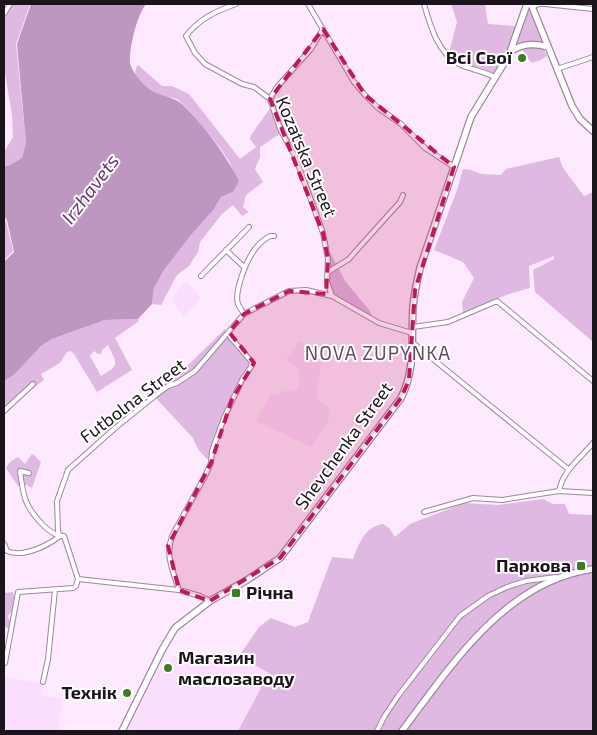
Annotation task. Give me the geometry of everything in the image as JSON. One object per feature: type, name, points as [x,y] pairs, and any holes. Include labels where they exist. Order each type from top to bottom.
[{"type":"street","points":[[4,14],[10,4]]},
{"type":"street","name":"Kozatska Street","points":[[236,4],[202,20],[186,36],[195,53],[204,64],[242,84],[254,87],[270,99],[281,131],[295,156],[323,233],[327,248],[327,282],[332,296]]},
{"type":"street","points":[[308,4],[354,82],[364,94],[377,107],[401,124],[426,148],[454,167]]},
{"type":"street","points":[[424,4],[439,45],[450,59],[460,65],[496,78]]},
{"type":"street","points":[[593,9],[545,4],[530,5],[580,119],[593,131]]},
{"type":"street","name":"Shevchenka Street","points":[[122,731],[169,636],[181,622],[210,601],[280,558],[401,398],[409,380],[415,290],[420,268],[471,116],[511,51],[530,5]]},
{"type":"street","points":[[270,99],[277,87],[311,49],[323,29]]},
{"type":"street","points":[[511,51],[521,46],[530,45],[548,47]]},
{"type":"street","points":[[557,69],[593,57]]},
{"type":"street","points":[[328,272],[355,252],[400,202],[402,195]]},
{"type":"street","points":[[201,276],[249,227]]},
{"type":"street","points":[[274,236],[270,236],[257,246],[245,268],[237,298],[238,306],[244,314],[289,291],[306,290],[332,296],[379,323],[413,330],[448,322],[496,301],[593,381]]},
{"type":"street","points":[[226,250],[245,268]]},
{"type":"street","name":"Futbolna Street","points":[[60,536],[57,501],[68,470],[156,395],[195,371],[211,350],[244,314]]},
{"type":"street","points":[[179,590],[168,556],[168,546],[205,476],[211,463],[212,451],[224,418],[242,380],[252,367],[252,362],[231,338],[229,332]]},
{"type":"street","points":[[412,342],[568,469]]},
{"type":"street","points":[[4,411],[33,384]]},
{"type":"street","points":[[559,490],[561,480],[568,469],[580,459],[593,443]]},
{"type":"street","name":"Futbolna Street","points":[[29,473],[20,471],[23,491],[30,510],[50,532],[64,536],[78,579]]},
{"type":"street","points":[[424,512],[473,498],[502,500],[559,490],[593,493]]},
{"type":"street","points":[[4,544],[7,551],[18,554],[43,546],[60,536]]},
{"type":"street","points":[[377,731],[398,696],[460,616],[488,596],[508,587],[526,581],[560,577],[593,569]]},
{"type":"street","points":[[402,731],[446,672],[478,634],[522,597],[560,577]]},
{"type":"street","points":[[5,663],[18,592],[73,588],[76,586],[78,579],[179,590],[210,601]]},
{"type":"street","points":[[43,682],[48,659],[54,590]]},
{"type":"highlighted area","points":[[323,29],[365,95],[454,167],[415,290],[409,380],[401,398],[280,558],[210,601],[179,590],[168,546],[211,463],[232,399],[254,363],[229,332],[244,314],[289,291],[326,294],[328,259],[323,233],[270,99]]},
{"type":"shaded area","points":[[13,4],[30,4],[16,44],[26,143],[22,158],[8,166],[4,166],[4,152],[13,137],[12,115],[4,67],[4,19]]},
{"type":"shaded area","points":[[451,4],[485,4],[488,24],[516,26],[507,50],[494,74],[469,67],[452,58],[449,53],[457,22]]},
{"type":"shaded area","points":[[529,4],[544,43],[515,47]]},
{"type":"shaded area","points":[[543,48],[548,58],[546,56],[532,63],[524,55],[523,50]]},
{"type":"shaded area","points":[[138,65],[162,86],[172,86],[189,94],[240,159],[256,147],[250,139],[251,135],[274,103],[284,131],[260,147],[260,157],[255,169],[263,182],[246,195],[243,207],[249,212],[242,216],[233,205],[222,214],[200,242],[198,252],[189,266],[177,275],[161,305],[152,304],[154,288],[164,270],[214,209],[221,197],[233,192],[233,175],[228,159],[182,103],[175,98],[161,96],[135,75]]},
{"type":"shaded area","points":[[559,157],[563,168],[584,196],[593,192],[593,342],[535,292],[533,270],[554,259],[554,256],[529,266],[530,288],[509,294],[463,313],[462,302],[474,278],[463,262],[434,250],[463,169],[481,174],[501,175],[506,169]]},
{"type":"shaded area","points":[[4,218],[13,251],[4,260]]},
{"type":"shaded area","points":[[330,252],[345,281],[372,316],[344,302],[331,291],[328,277]]},
{"type":"shaded area","points":[[186,281],[201,299],[184,316],[171,299]]},
{"type":"shaded area","points":[[138,319],[139,321],[115,338],[132,370],[97,392],[74,354],[70,351],[67,352],[60,363],[41,374],[44,380],[4,415],[4,381],[14,375],[41,346],[52,339],[105,320]],"holes":[[[108,345],[115,360],[115,365],[112,369],[101,376],[90,356],[94,351],[101,354],[102,350]]]},
{"type":"shaded area","points":[[225,329],[256,364],[249,372],[236,396],[219,440],[213,463],[203,455],[193,438],[152,394],[179,374]]},
{"type":"shaded area","points":[[299,341],[322,350],[317,398],[329,408],[330,414],[327,423],[311,447],[256,421],[271,393],[276,395],[282,393],[283,390],[289,392],[290,389],[296,391],[300,381],[297,367],[286,359]]},
{"type":"shaded area","points":[[32,454],[41,462],[32,488],[24,484],[18,486],[6,468],[10,462],[18,457],[25,464]]},
{"type":"shaded area","points":[[543,499],[553,504],[565,504],[569,514],[593,515],[593,731],[238,731],[269,673],[239,656],[259,627],[271,618],[295,627],[308,622],[332,557],[353,559],[367,532],[383,524],[389,528],[395,537],[410,524],[464,503],[498,505]]},
{"type":"shaded area","points":[[4,587],[6,593],[13,592],[14,598],[13,607],[8,616],[11,625],[9,629],[4,626]]},
{"type":"shaded area","points":[[174,655],[200,666],[206,657],[227,669],[239,656],[270,673],[239,731],[128,731],[161,665],[167,668]]},
{"type":"shaded area","points":[[4,677],[42,683],[41,695],[62,699],[58,728],[67,731],[4,731]]},
{"type":"water","name":"Irzhavets","points":[[31,4],[146,4],[132,41],[130,63],[133,71],[151,90],[178,101],[190,112],[221,150],[239,181],[233,192],[221,197],[214,209],[164,270],[154,288],[152,304],[138,319],[105,320],[52,339],[41,346],[14,375],[4,381],[4,262],[14,252],[7,220],[4,216],[4,166],[8,166],[22,158],[26,143],[17,44]]},
{"type":"place","name":"Всі Свої","points":[[522,58]]},
{"type":"place","name":"Паркова","points":[[581,566]]},
{"type":"place","name":"Річна","points":[[236,593]]},
{"type":"place","name":"Магазин маслозаводу","points":[[168,668]]},
{"type":"place","name":"Технік","points":[[127,693]]},
{"type":"district","name":"NOVA ZUPYNKA","points":[[378,353]]}]
